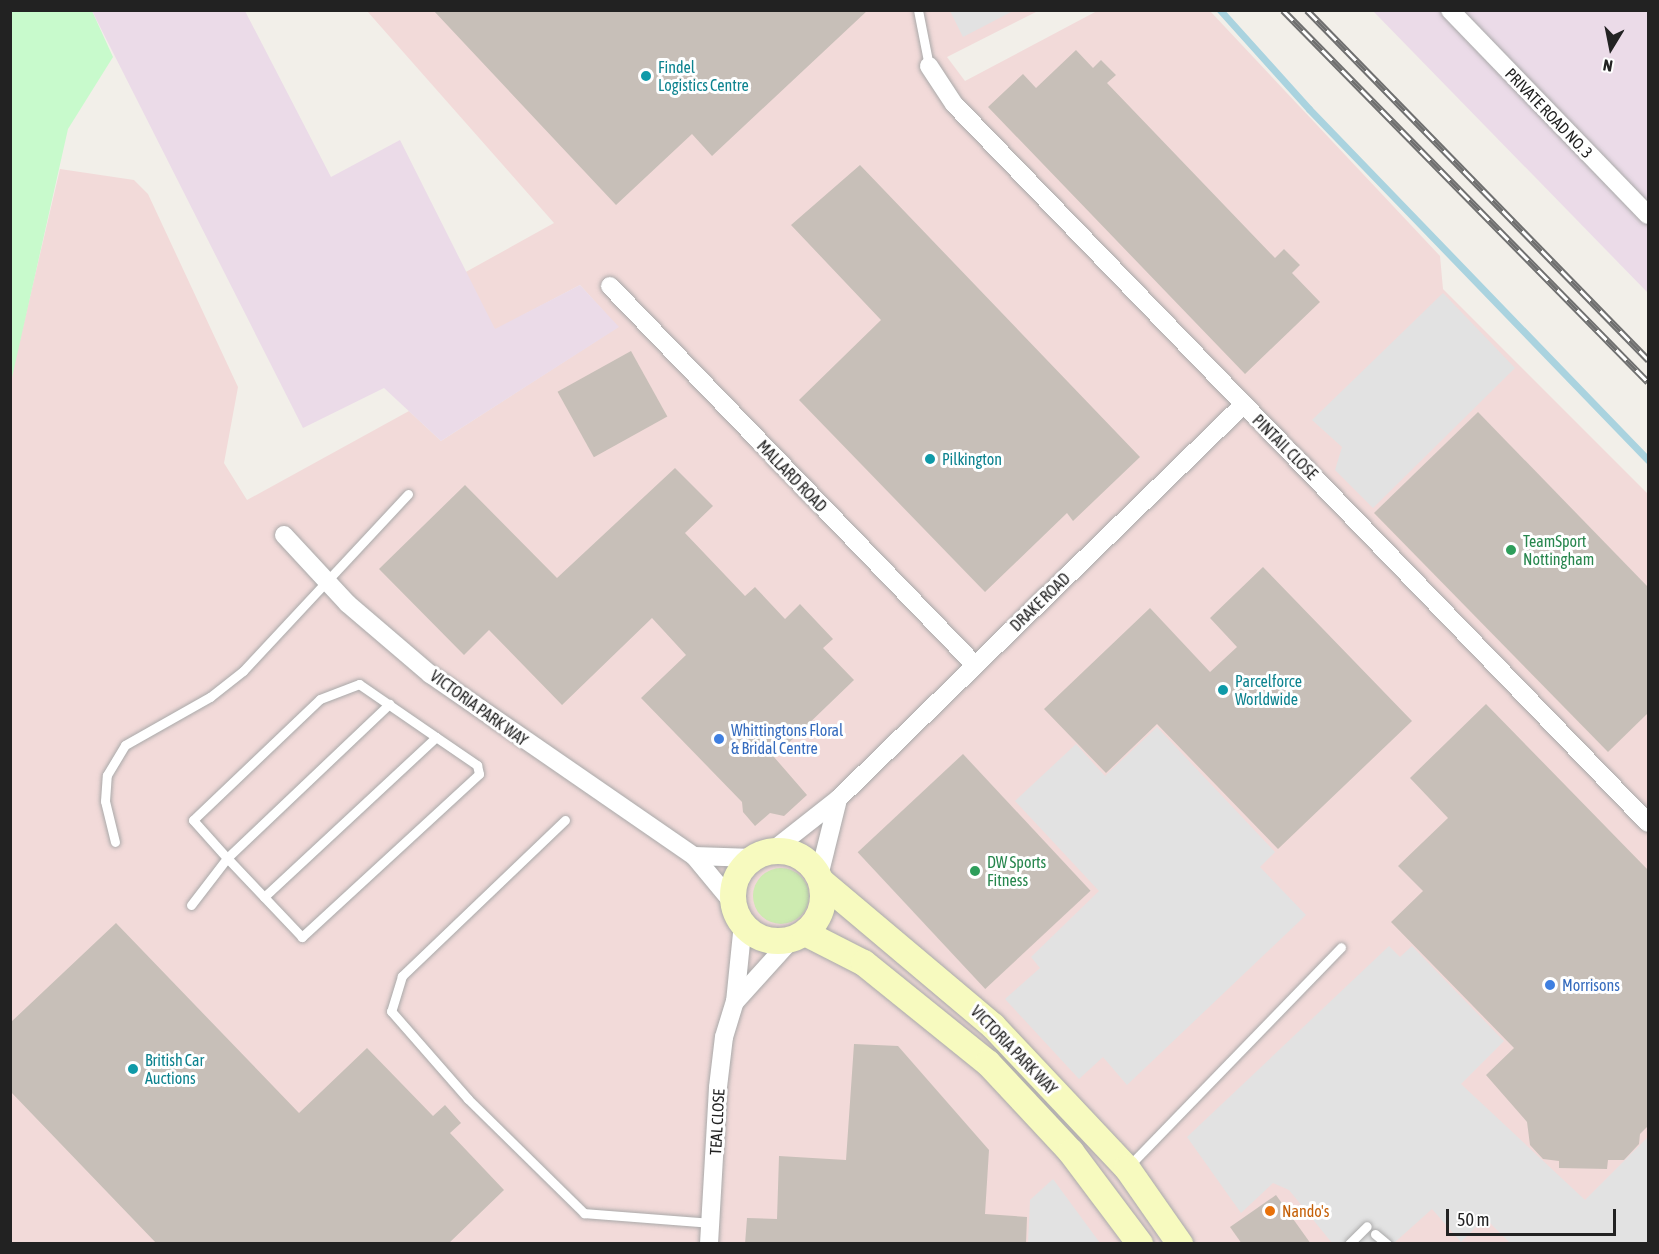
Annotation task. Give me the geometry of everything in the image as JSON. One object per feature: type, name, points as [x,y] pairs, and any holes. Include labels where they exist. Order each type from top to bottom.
[{"type":"street","name":"PRIVATE ROAD NO. 3","points":[[1459,14],[1648,215]]},
{"type":"street","name":"PINTAIL CLOSE","points":[[929,66],[954,104],[1648,823]]},
{"type":"street","name":"MALLARD ROAD","points":[[610,286],[975,665]]},
{"type":"street","name":"DRAKE ROAD","points":[[763,855],[838,799],[1243,405]]},
{"type":"street","name":"VICTORIA PARK WAY","points":[[284,535],[326,583],[430,674],[694,856],[738,913]]},
{"type":"street","points":[[763,855],[741,870],[738,913],[761,938],[799,936],[818,920],[824,903],[821,879],[838,799]]},
{"type":"street","points":[[694,856],[797,855],[821,879]]},
{"type":"street","name":"VICTORIA PARK WAY","points":[[821,879],[968,1002],[1127,1168],[1180,1244]]},
{"type":"street","name":"TEAL CLOSE","points":[[709,1244],[718,1087],[724,1037],[735,1002],[738,913]]},
{"type":"street","name":"VICTORIA PARK WAY","points":[[799,936],[864,963],[987,1063],[1071,1152],[1130,1237]]},
{"type":"street","name":"TEAL CLOSE","points":[[735,1002],[799,936]]},
{"type":"lane","points":[[918,10],[929,66]]},
{"type":"lane","points":[[115,842],[105,801],[107,775],[125,745],[210,697],[243,671],[408,494]]},
{"type":"lane","points":[[359,684],[389,705],[477,765],[479,774],[302,937],[193,820],[298,716],[320,699],[359,684]]},
{"type":"lane","points":[[191,905],[227,858],[389,705]]},
{"type":"lane","points":[[264,897],[436,736]]},
{"type":"lane","points":[[566,820],[402,976],[391,1011],[468,1099],[584,1213],[711,1223]]},
{"type":"lane","points":[[1127,1168],[1341,947]]},
{"type":"lane","points":[[1349,1244],[1367,1226]]},
{"type":"lane","points":[[1375,1234],[1387,1244]]},
{"type":"shaded area","points":[[92,11],[245,11],[331,177],[400,140],[495,329],[580,285],[619,327],[441,441],[384,388],[303,428]]},
{"type":"shaded area","points":[[367,11],[1038,11],[947,57],[965,81],[1097,11],[1210,11],[1440,256],[1443,289],[1648,494],[1648,1243],[11,1244],[10,382],[60,169],[134,180],[148,194],[238,387],[224,463],[247,500],[409,411],[441,441],[618,327],[580,285],[495,330],[464,273],[554,223]]},
{"type":"shaded area","points":[[950,11],[1013,11],[963,37]]},
{"type":"shaded area","points":[[1373,11],[1648,11],[1648,293]]},
{"type":"shaded area","points":[[1443,293],[1515,368],[1373,508],[1335,470],[1342,447],[1312,420]]},
{"type":"shaded area","points":[[1157,727],[1275,852],[1260,867],[1306,915],[1127,1085],[1103,1057],[1079,1079],[1005,999],[1040,968],[1031,957],[1099,891],[1015,801],[1076,744],[1105,776]]},
{"type":"shaded area","points":[[1389,946],[1400,957],[1412,946],[1504,1041],[1461,1084],[1585,1200],[1648,1137],[1648,1243],[1510,1243],[1485,1218],[1461,1242],[1432,1209],[1394,1243],[1332,1243],[1289,1190],[1273,1183],[1241,1213],[1187,1137]]},
{"type":"shaded area","points":[[1053,1179],[1100,1243],[1028,1243],[1030,1200]]},
{"type":"green space","points":[[11,10],[92,11],[113,57],[68,129],[11,382]]},
{"type":"green space","points":[[775,868],[787,868],[797,872],[805,880],[809,896],[805,912],[797,920],[787,924],[775,924],[765,920],[757,912],[753,902],[753,890],[757,880],[765,872]]},
{"type":"building","name":"Findel Logistics Centre","points":[[433,10],[868,10],[712,156],[692,134],[616,205]]},
{"type":"building","points":[[1076,50],[1093,68],[1101,60],[1116,75],[1107,83],[1275,258],[1284,249],[1300,265],[1292,273],[1320,302],[1245,374],[988,107],[1023,74],[1036,88]]},
{"type":"building","points":[[860,165],[1140,457],[1073,521],[1067,513],[985,592],[799,400],[881,320],[791,225]]},
{"type":"building","points":[[631,351],[667,417],[594,457],[558,392]]},
{"type":"building","name":"TeamSport Nottingham","points":[[1478,412],[1648,587],[1648,713],[1608,752],[1374,513]]},
{"type":"building","points":[[675,468],[713,506],[685,533],[745,596],[755,587],[785,619],[800,604],[833,639],[823,648],[854,680],[774,757],[807,795],[784,816],[770,813],[755,826],[743,812],[742,802],[641,698],[686,655],[652,618],[562,705],[489,630],[464,655],[379,569],[465,485],[557,578]]},
{"type":"building","name":"Parcelforce Worldwide","points":[[1263,567],[1412,721],[1278,849],[1157,724],[1106,773],[1044,709],[1150,608],[1210,672],[1237,647],[1210,618]]},
{"type":"building","name":"Morrisons","points":[[1486,704],[1648,870],[1648,1126],[1640,1134],[1639,1144],[1624,1160],[1608,1160],[1607,1169],[1559,1168],[1559,1161],[1543,1159],[1530,1145],[1527,1122],[1486,1075],[1514,1048],[1391,922],[1423,891],[1398,866],[1448,818],[1410,778]]},
{"type":"building","name":"DW Sports Fitness","points":[[963,754],[1091,891],[985,989],[858,852]]},
{"type":"building","name":"British Car Auctions","points":[[116,923],[299,1113],[367,1048],[433,1116],[445,1105],[461,1123],[450,1133],[504,1190],[448,1244],[157,1244],[10,1091],[10,1023]]},
{"type":"building","points":[[854,1044],[898,1046],[989,1150],[985,1214],[1027,1217],[1026,1244],[745,1244],[747,1218],[777,1219],[779,1156],[846,1160]]},
{"type":"building","name":"Nando's","points":[[1276,1195],[1311,1244],[1242,1244],[1230,1227]]},
{"type":"waterway","points":[[1220,10],[1309,109],[1648,460]]},
{"type":"railway","points":[[1283,10],[1648,382]]},
{"type":"railway","points":[[1307,10],[1648,360]]},
{"type":"place","name":"Findel Logistics Centre","points":[[646,76]]},
{"type":"place","name":"Pilkington","points":[[930,459]]},
{"type":"place","name":"TeamSport Nottingham","points":[[1511,550]]},
{"type":"place","name":"Parcelforce Worldwide","points":[[1223,690]]},
{"type":"place","name":"Whittingtons Floral & Bridal Centre","points":[[719,739]]},
{"type":"place","name":"DW Sports Fitness","points":[[975,871]]},
{"type":"place","name":"Morrisons","points":[[1550,985]]},
{"type":"place","name":"British Car Auctions","points":[[133,1069]]},
{"type":"place","name":"Nando's","points":[[1270,1211]]}]
